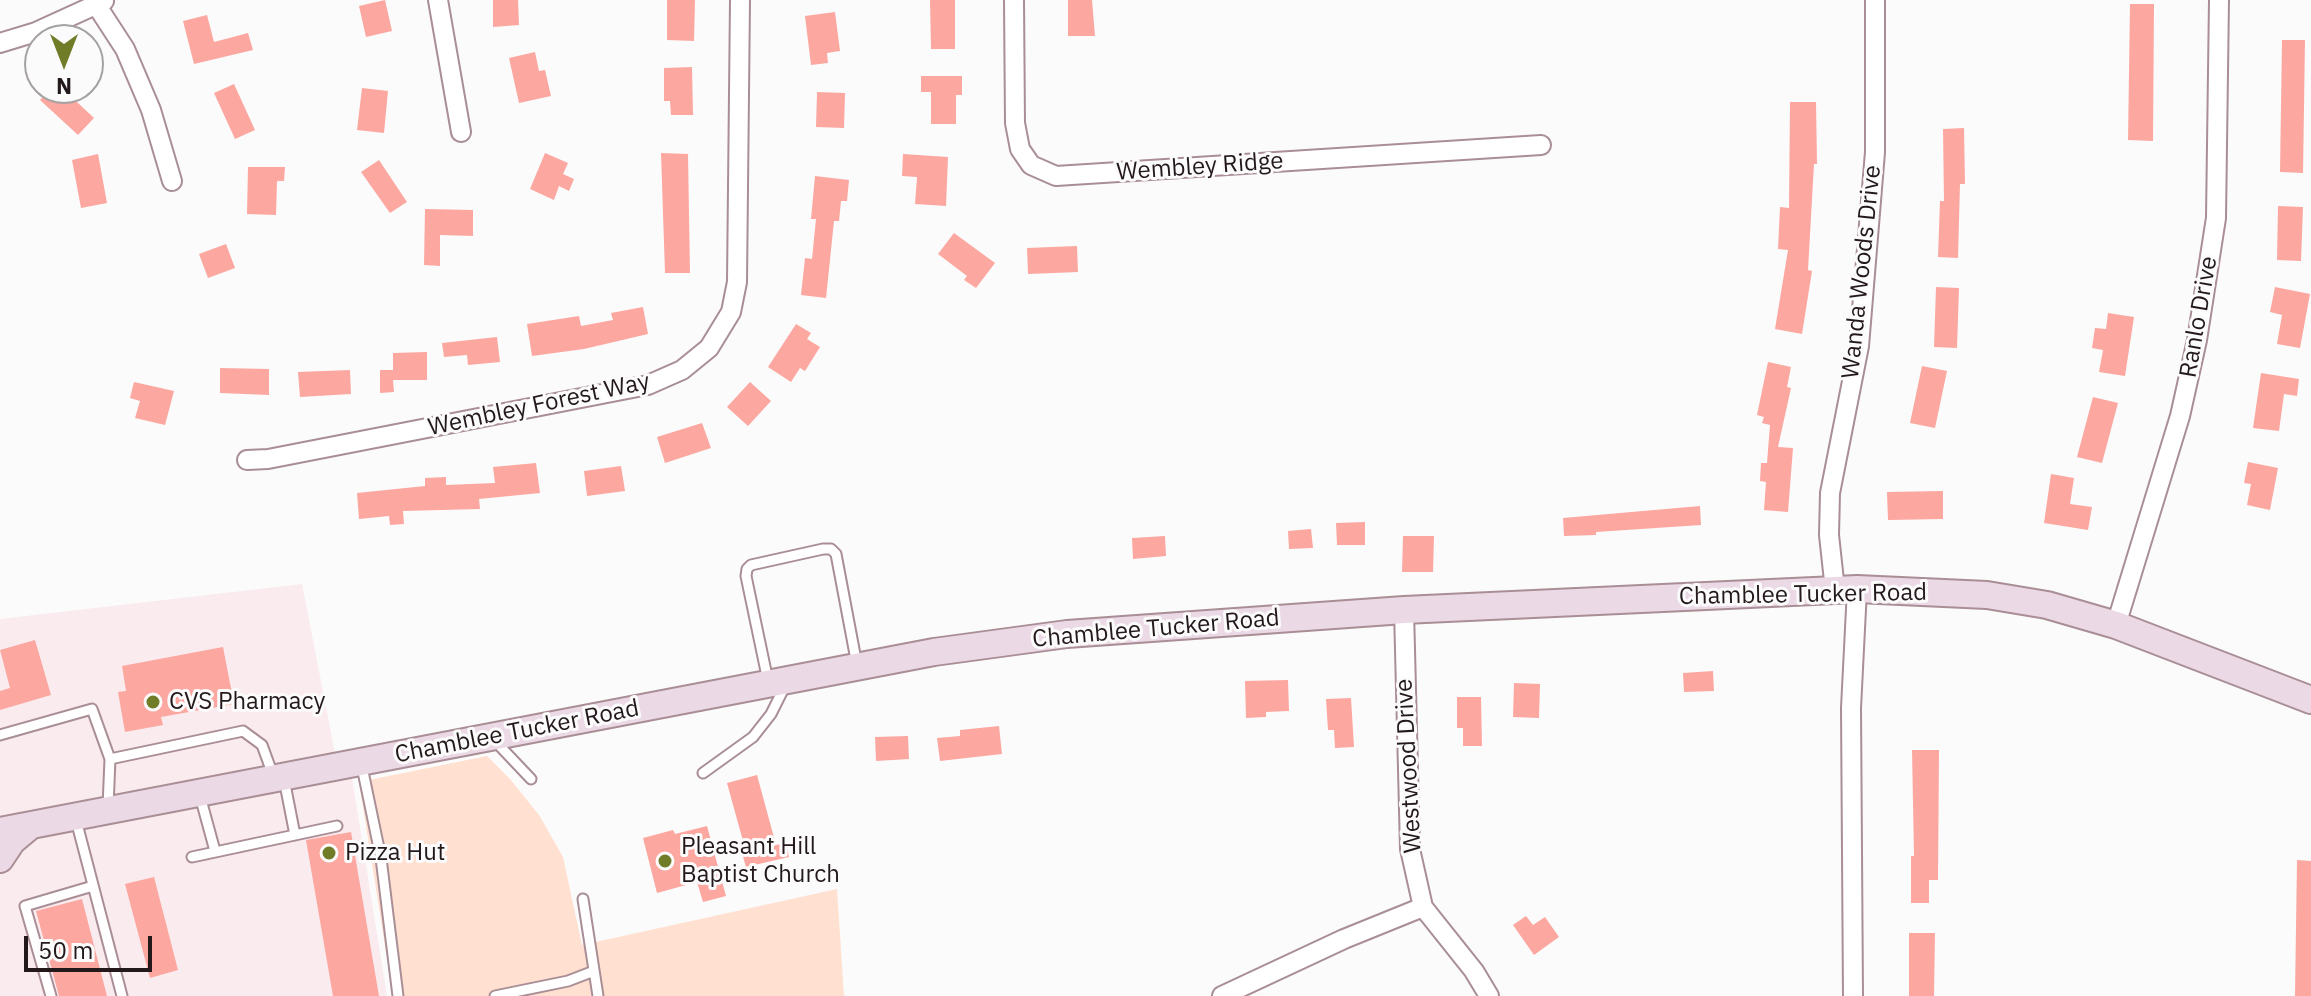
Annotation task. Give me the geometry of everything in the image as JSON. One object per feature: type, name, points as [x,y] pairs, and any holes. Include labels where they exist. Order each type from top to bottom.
[{"type":"main road","name":"Chamblee Tucker Road","points":[[0,831],[934,652],[1067,634],[1404,610],[1846,590],[1987,595],[2047,605],[2116,625],[2311,700]]},
{"type":"main road","points":[[0,859],[12,841],[30,826]]},
{"type":"street","points":[[438,0],[461,132]]},
{"type":"street","name":"Wembley Forest Way","points":[[247,460],[268,459],[648,385],[682,370],[709,348],[731,312],[737,282],[740,0]]},
{"type":"street","name":"Wembley Ridge","points":[[1014,0],[1015,123],[1020,149],[1031,165],[1056,176],[1541,145]]},
{"type":"street","name":"Wanda Woods Drive","points":[[1853,996],[1851,708],[1846,590],[1829,535],[1830,493],[1860,331],[1875,152],[1875,0]]},
{"type":"street","name":"Ranlo Drive","points":[[2116,625],[2180,416],[2197,340],[2216,218],[2219,0]]},
{"type":"street","points":[[0,43],[36,32],[102,3],[151,110],[172,181]]},
{"type":"street","name":"Westwood Drive","points":[[1404,610],[1410,849],[1423,907],[1474,971],[1489,996]]},
{"type":"street","points":[[1222,996],[1344,939],[1423,907]]},
{"type":"lane","points":[[703,773],[753,737],[771,714],[778,682],[746,576],[751,565],[831,549],[836,554],[858,667]]},
{"type":"lane","points":[[0,735],[92,709],[110,759],[108,810]]},
{"type":"lane","points":[[110,759],[243,731],[262,745],[279,777],[295,835]]},
{"type":"lane","points":[[491,737],[531,779]]},
{"type":"lane","points":[[361,762],[381,858],[398,996]]},
{"type":"lane","points":[[199,793],[215,851]]},
{"type":"lane","points":[[75,817],[122,996]]},
{"type":"lane","points":[[192,857],[337,826]]},
{"type":"lane","points":[[51,996],[25,906],[93,886]]},
{"type":"lane","points":[[583,899],[598,996]]},
{"type":"lane","points":[[495,996],[568,981],[594,971]]},
{"type":"shaded area","points":[[302,584],[336,758],[349,759],[387,996],[0,996],[0,619]]},
{"type":"shaded area","points":[[487,756],[539,815],[563,857],[582,945],[837,889],[844,996],[393,996],[359,782]]},
{"type":"building","points":[[385,0],[392,31],[366,37],[359,6]]},
{"type":"building","points":[[493,0],[518,0],[519,25],[493,27]]},
{"type":"building","points":[[667,0],[695,0],[694,41],[667,40]]},
{"type":"building","points":[[930,0],[955,0],[955,49],[931,49]]},
{"type":"building","points":[[1068,0],[1092,0],[1095,36],[1068,36]]},
{"type":"building","points":[[2130,4],[2154,4],[2153,141],[2128,140]]},
{"type":"building","points":[[835,12],[840,51],[827,53],[828,63],[811,65],[805,16]]},
{"type":"building","points":[[207,15],[214,42],[248,33],[253,50],[194,64],[183,21]]},
{"type":"building","points":[[2282,40],[2305,40],[2303,173],[2280,172]]},
{"type":"building","points":[[535,52],[539,71],[545,70],[551,96],[519,103],[509,58]]},
{"type":"building","points":[[692,67],[693,115],[671,115],[670,101],[664,101],[664,68]]},
{"type":"building","points":[[921,76],[962,76],[962,95],[956,95],[956,124],[931,124],[931,92],[921,92]]},
{"type":"building","points":[[234,84],[255,130],[235,139],[214,93]]},
{"type":"building","points":[[362,88],[388,91],[384,133],[357,130]]},
{"type":"building","points":[[817,92],[845,93],[844,128],[816,127]]},
{"type":"building","points":[[1790,102],[1816,102],[1817,164],[1814,164],[1808,270],[1812,271],[1802,334],[1775,329],[1788,250],[1778,249],[1780,207],[1789,208]]},
{"type":"building","points":[[44,104],[79,104],[94,118],[78,135]]},
{"type":"building","points":[[1964,128],[1965,184],[1960,184],[1958,258],[1938,257],[1940,201],[1944,201],[1943,129]]},
{"type":"building","points":[[545,153],[568,163],[563,174],[574,179],[569,191],[559,186],[554,200],[530,189]]},
{"type":"building","points":[[661,153],[688,154],[690,273],[665,273]]},
{"type":"building","points":[[98,154],[107,203],[81,208],[72,160]]},
{"type":"building","points":[[903,154],[948,157],[946,206],[915,204],[917,177],[902,176]]},
{"type":"building","points":[[379,160],[407,202],[390,213],[361,172]]},
{"type":"building","points":[[248,167],[285,167],[284,181],[277,181],[276,215],[247,214]]},
{"type":"building","points":[[815,176],[849,180],[847,201],[841,201],[839,221],[834,221],[826,298],[801,295],[805,258],[812,259],[816,219],[811,219]]},
{"type":"building","points":[[2278,206],[2303,207],[2301,261],[2277,260]]},
{"type":"building","points":[[425,209],[473,210],[473,236],[440,235],[440,266],[424,265]]},
{"type":"building","points":[[954,233],[995,263],[976,288],[964,280],[967,276],[938,254]]},
{"type":"building","points":[[226,244],[235,268],[208,278],[199,254]]},
{"type":"building","points":[[1077,246],[1078,272],[1028,274],[1027,248]]},
{"type":"building","points":[[1936,287],[1959,288],[1957,348],[1934,347]]},
{"type":"building","points":[[2275,287],[2310,294],[2300,348],[2277,344],[2282,315],[2270,312]]},
{"type":"building","points":[[643,307],[648,334],[584,349],[532,356],[527,324],[579,316],[581,326],[613,320],[611,313]]},
{"type":"building","points":[[2108,313],[2134,317],[2125,376],[2099,372],[2103,350],[2092,348],[2095,328],[2106,329]]},
{"type":"building","points":[[796,324],[811,333],[807,339],[820,347],[805,371],[800,368],[791,382],[768,367]]},
{"type":"building","points":[[497,337],[500,362],[468,365],[467,355],[444,357],[442,343]]},
{"type":"building","points":[[427,352],[427,380],[393,380],[394,392],[380,393],[380,370],[393,370],[393,353]]},
{"type":"building","points":[[1768,362],[1791,367],[1787,387],[1791,388],[1778,447],[1793,448],[1788,512],[1764,510],[1766,482],[1760,481],[1761,463],[1767,463],[1770,425],[1762,423],[1764,417],[1757,415]]},
{"type":"building","points":[[1922,366],[1947,371],[1935,428],[1910,423]]},
{"type":"building","points":[[220,368],[269,369],[269,395],[220,393]]},
{"type":"building","points":[[350,370],[351,394],[300,397],[298,372]]},
{"type":"building","points":[[2261,373],[2299,379],[2297,396],[2284,394],[2279,431],[2253,428]]},
{"type":"building","points":[[134,382],[174,391],[165,425],[135,418],[140,401],[130,398]]},
{"type":"building","points":[[750,382],[771,401],[748,426],[727,407]]},
{"type":"building","points":[[2093,397],[2118,403],[2102,463],[2077,457]]},
{"type":"building","points":[[702,423],[711,448],[665,463],[657,437]]},
{"type":"building","points":[[2248,462],[2278,468],[2270,510],[2247,505],[2251,484],[2244,483]]},
{"type":"building","points":[[536,463],[540,493],[479,499],[480,509],[403,511],[404,524],[390,525],[389,516],[359,519],[357,493],[425,486],[425,478],[446,477],[446,485],[495,483],[493,467]]},
{"type":"building","points":[[621,466],[625,491],[587,496],[584,471]]},
{"type":"building","points":[[2051,474],[2074,478],[2070,504],[2092,507],[2088,530],[2044,523]]},
{"type":"building","points":[[1943,491],[1943,519],[1888,520],[1887,492]]},
{"type":"building","points":[[1700,506],[1701,525],[1564,536],[1563,518]]},
{"type":"building","points":[[1365,522],[1365,545],[1337,545],[1336,523]]},
{"type":"building","points":[[1311,529],[1313,548],[1289,549],[1288,531]]},
{"type":"building","points":[[1165,536],[1166,556],[1133,559],[1132,538]]},
{"type":"building","points":[[1403,536],[1434,536],[1433,572],[1402,572]]},
{"type":"building","points":[[35,640],[51,695],[0,710],[0,691],[10,688],[0,650]]},
{"type":"building","name":"CVS Pharmacy","points":[[223,647],[234,704],[161,717],[163,725],[125,732],[118,692],[126,691],[122,666]]},
{"type":"building","points":[[1713,671],[1714,691],[1684,692],[1683,673]]},
{"type":"building","points":[[1288,680],[1289,711],[1266,712],[1266,717],[1246,718],[1245,681]]},
{"type":"building","points":[[1514,683],[1540,684],[1539,718],[1513,717]]},
{"type":"building","points":[[1457,697],[1481,697],[1482,746],[1463,746],[1463,728],[1457,728]]},
{"type":"building","points":[[1351,698],[1354,747],[1335,748],[1334,730],[1328,730],[1326,699]]},
{"type":"building","points":[[999,726],[1002,754],[940,761],[937,738],[960,736],[960,730]]},
{"type":"building","points":[[908,736],[909,759],[876,761],[875,737]]},
{"type":"building","points":[[1912,750],[1939,750],[1938,880],[1929,880],[1929,903],[1911,903],[1911,856],[1914,856]]},
{"type":"building","points":[[757,775],[776,845],[786,843],[789,857],[746,867],[742,853],[746,852],[727,783]]},
{"type":"building","points":[[707,826],[726,896],[703,902],[697,882],[657,893],[643,838]]},
{"type":"building","points":[[351,832],[379,996],[333,996],[306,840]]},
{"type":"building","points":[[2297,860],[2311,861],[2311,996],[2295,996]]},
{"type":"building","points":[[154,877],[178,970],[150,978],[125,884]]},
{"type":"building","points":[[82,899],[107,996],[59,996],[36,911]]},
{"type":"building","points":[[1526,916],[1533,925],[1545,917],[1559,937],[1534,955],[1513,925]]},
{"type":"building","points":[[1909,933],[1935,933],[1934,996],[1909,996]]},
{"type":"place","name":"CVS Pharmacy","points":[[153,702]]},
{"type":"place","name":"Pizza Hut","points":[[329,853]]},
{"type":"place","name":"Pleasant Hill Baptist Church","points":[[665,861]]}]
